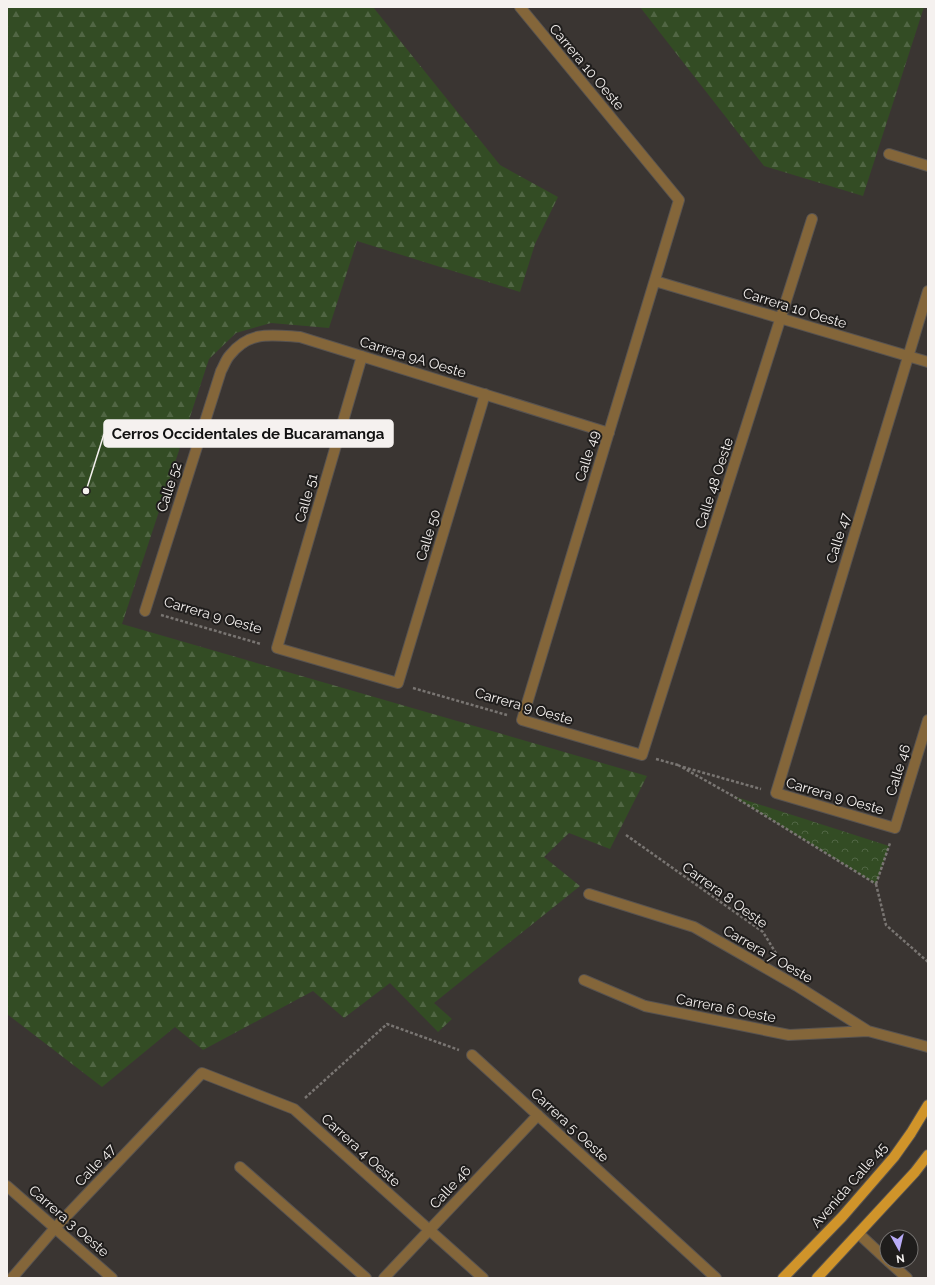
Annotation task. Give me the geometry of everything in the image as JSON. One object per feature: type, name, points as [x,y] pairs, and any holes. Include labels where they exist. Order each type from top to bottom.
[{"type":"main road","name":"Avenida Calle 45","points":[[783,1278],[842,1217],[894,1157],[928,1105]]},
{"type":"main road","points":[[817,1278],[915,1172],[928,1155]]},
{"type":"street","name":"Carrera 10 Oeste","points":[[520,7],[679,200]]},
{"type":"street","points":[[890,154],[928,166]]},
{"type":"street","name":"Calle 49","points":[[522,720],[679,200]]},
{"type":"street","name":"Calle 48 Oeste","points":[[642,755],[812,219]]},
{"type":"street","name":"Carrera 10 Oeste","points":[[655,281],[928,362]]},
{"type":"street","name":"Calle 47","points":[[776,794],[928,291]]},
{"type":"street","name":"Carrera 9A Oeste","points":[[221,371],[229,355],[242,342],[257,336],[273,335],[300,337],[609,433]]},
{"type":"street","name":"Calle 51","points":[[277,648],[362,356]]},
{"type":"street","name":"Calle 52","points":[[145,610],[221,371]]},
{"type":"street","name":"Calle 50","points":[[398,683],[485,394]]},
{"type":"street","name":"Carrera 9 Oeste","points":[[277,648],[398,683]]},
{"type":"street","name":"Carrera 9 Oeste","points":[[522,720],[642,755]]},
{"type":"street","name":"Calle 46","points":[[895,828],[928,720]]},
{"type":"street","name":"Carrera 9 Oeste","points":[[776,794],[895,828]]},
{"type":"street","name":"Carrera 7 Oeste","points":[[589,894],[694,927],[797,986],[868,1031],[928,1047]]},
{"type":"street","name":"Carrera 6 Oeste","points":[[584,980],[645,1006],[789,1035],[868,1031]]},
{"type":"street","name":"Carrera 5 Oeste","points":[[472,1055],[716,1278]]},
{"type":"street","name":"Calle 47","points":[[12,1278],[55,1228],[202,1073]]},
{"type":"street","name":"Carrera 4 Oeste","points":[[202,1073],[294,1108],[483,1278]]},
{"type":"street","name":"Calle 46","points":[[384,1278],[538,1115]]},
{"type":"street","points":[[240,1167],[366,1278]]},
{"type":"street","name":"Carrera 3 Oeste","points":[[7,1186],[112,1278]]},
{"type":"street","points":[[859,1234],[879,1252]]},
{"type":"street","points":[[898,1269],[907,1278]]},
{"type":"path","name":"Carrera 9 Oeste","points":[[145,610],[277,648]]},
{"type":"path","name":"Carrera 9 Oeste","points":[[398,683],[522,720]]},
{"type":"path","name":"Carrera 9 Oeste","points":[[642,755],[776,794]]},
{"type":"path","points":[[678,765],[733,796],[876,884]]},
{"type":"path","points":[[895,828],[876,884],[886,925],[928,962]]},
{"type":"path","name":"Carrera 8 Oeste","points":[[626,835],[763,932],[780,959]]},
{"type":"path","points":[[294,1108],[387,1024],[472,1055]]},
{"type":"green space","points":[[7,7],[373,7],[500,165],[558,197],[535,244],[520,292],[357,241],[329,328],[271,323],[236,333],[209,359],[122,624],[647,776],[610,849],[569,833],[544,857],[580,886],[434,1003],[452,1019],[438,1032],[390,983],[344,1018],[313,991],[203,1050],[175,1027],[102,1087],[7,1014]]},
{"type":"green space","points":[[640,7],[924,7],[863,196],[764,166]]},
{"type":"green space","points":[[733,796],[889,846],[876,884]]},
{"type":"place","name":"Cerros Occidentales de Bucaramanga","points":[[86,491]]}]
